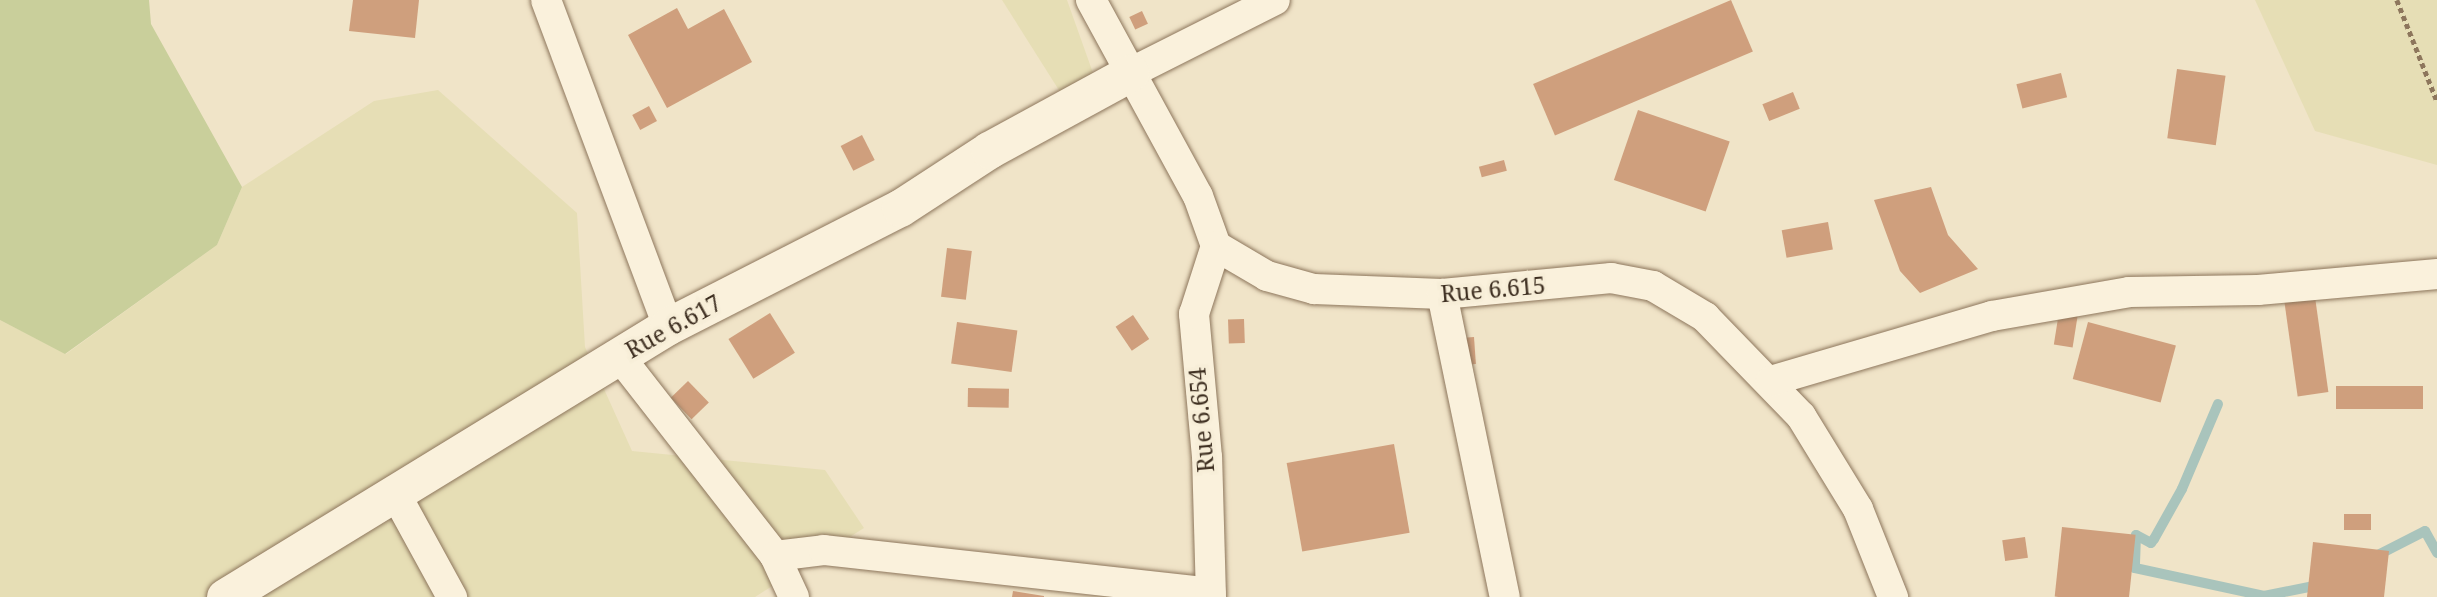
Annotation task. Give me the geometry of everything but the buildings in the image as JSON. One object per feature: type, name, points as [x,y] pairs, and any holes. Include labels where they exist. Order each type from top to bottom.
[{"type":"street","points":[[546,0],[668,326]]},
{"type":"street","points":[[1091,0],[1198,196],[1216,246]]},
{"type":"street","points":[[1130,73],[1275,0]]},
{"type":"street","name":"Rue 6.617","points":[[225,597],[668,326],[900,208],[989,150],[1130,73]]},
{"type":"street","name":"Rue 6.615","points":[[1216,246],[1267,276],[1314,289],[1442,294],[1611,278],[1653,286],[1705,317],[1770,381],[1801,416],[1858,509],[1893,597]]},
{"type":"street","name":"Rue 6.654","points":[[1211,595],[1207,457],[1194,314],[1216,246]]},
{"type":"street","points":[[1770,381],[1992,316],[2129,292],[2258,290],[2437,274]]},
{"type":"street","points":[[1442,294],[1505,597]]},
{"type":"street","points":[[619,356],[775,556],[794,597]]},
{"type":"street","points":[[395,493],[452,597]]},
{"type":"street","points":[[775,556],[824,550],[1211,595]]},
{"type":"path","points":[[2397,0],[2437,101]]},
{"type":"shaded area","points":[[1002,0],[1067,0],[1093,73],[1062,95]]},
{"type":"shaded area","points":[[2255,0],[2437,0],[2437,165],[2315,131]]},
{"type":"shaded area","points":[[438,90],[577,213],[585,347],[632,451],[825,470],[864,528],[755,597],[0,597],[0,320],[66,354],[217,245],[242,187],[374,101]]},
{"type":"green space","points":[[0,0],[149,0],[151,24],[242,187],[217,245],[65,354],[0,320]]},
{"type":"waterway","points":[[2218,404],[2182,489],[2154,539],[2151,543],[2136,535],[2135,568],[2264,596],[2319,585]]},
{"type":"waterway","points":[[2376,556],[2425,531],[2437,553]]}]
